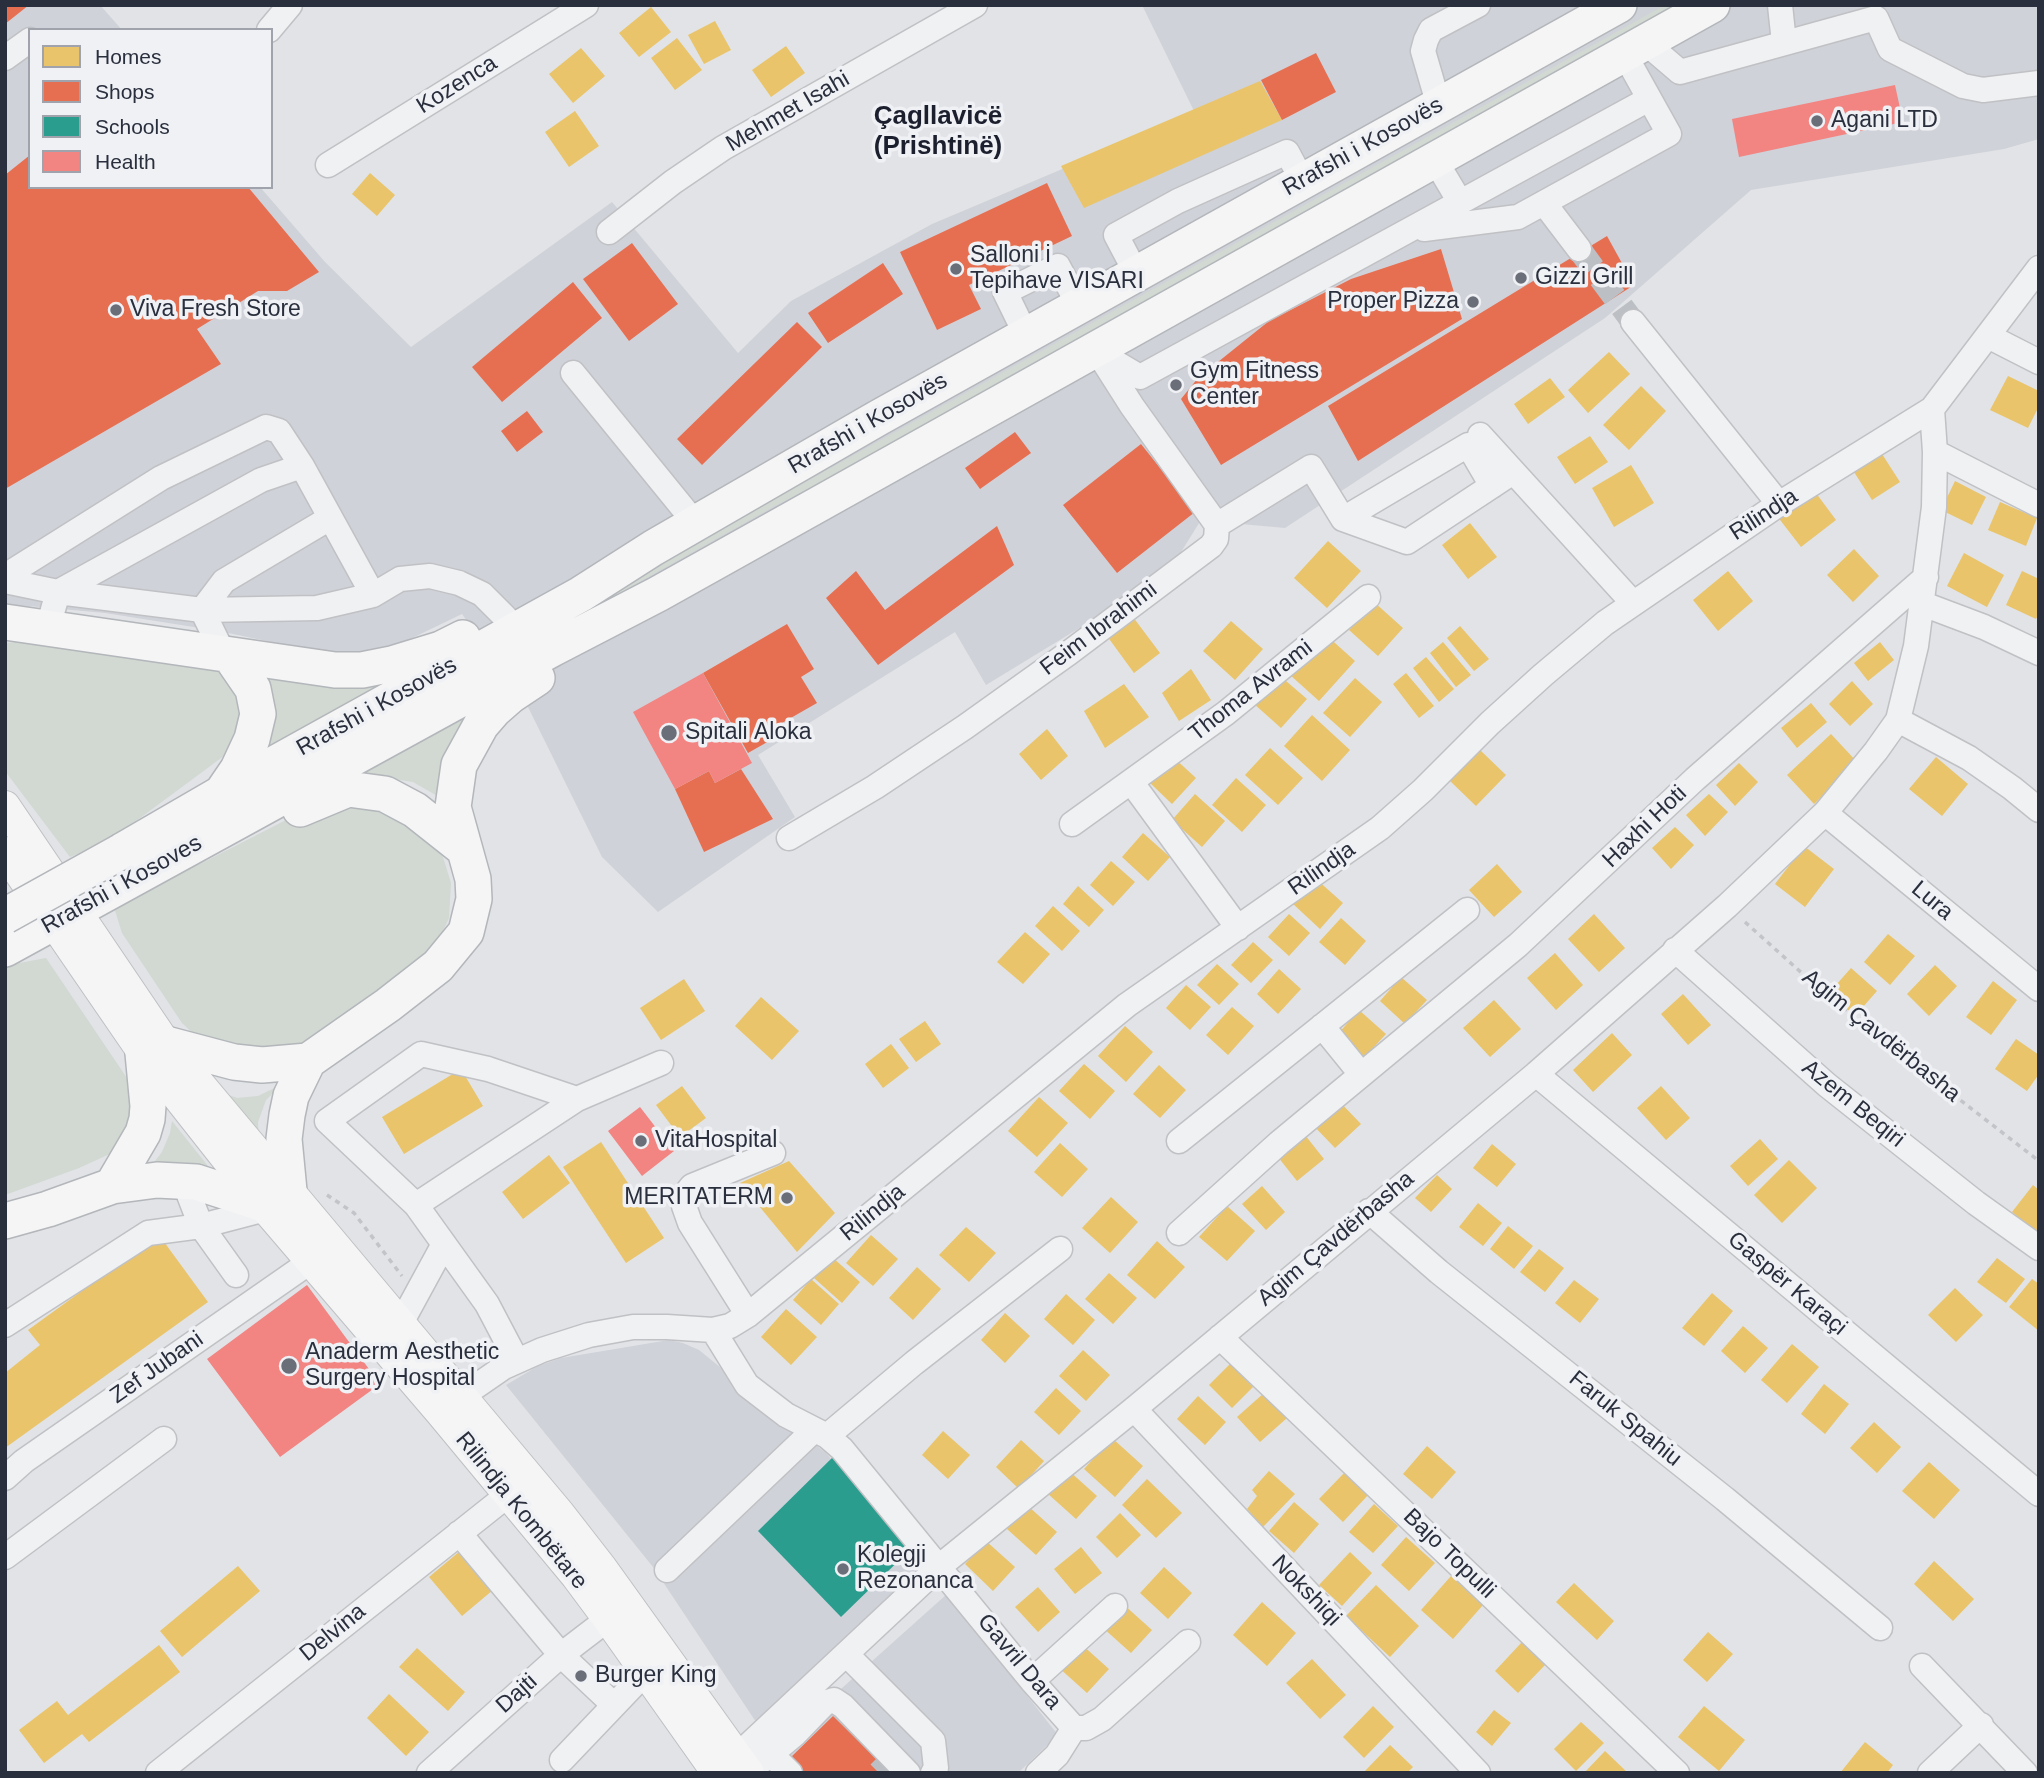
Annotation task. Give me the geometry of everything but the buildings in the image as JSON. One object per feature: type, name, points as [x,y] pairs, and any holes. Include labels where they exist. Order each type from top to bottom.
[{"type":"highway","name":"Rrafshi i Kosovës","points":[[230,806],[653,548],[866,424],[1619,5]]},
{"type":"highway","name":"Rrafshi i Kosovës","points":[[122,851],[230,806],[658,594],[1712,5]]},
{"type":"highway","points":[[18,626],[335,670],[362,670],[441,649],[583,575],[653,548]]},
{"type":"highway","points":[[5,1221],[112,1186],[157,1180],[191,1181],[284,1198],[284,1139],[291,1096],[308,1061],[438,966],[466,932],[474,899],[473,879],[453,807],[459,765],[481,725],[510,695],[608,636],[658,594]]},
{"type":"highway","points":[[228,656],[253,689],[258,714],[253,739],[238,769],[230,806],[296,810],[348,789],[370,791],[385,794],[407,806],[463,848]]},
{"type":"highway","name":"Rrafshi i Kosoves","points":[[5,949],[65,916],[230,806]]},
{"type":"highway","name":"Rrafshi i Kosoves","points":[[5,916],[122,851]]},
{"type":"highway","points":[[112,1186],[143,1133],[147,1119],[154,1048],[262,1065],[308,1061]]},
{"type":"main road","points":[[5,806],[65,916],[154,1048],[284,1198]]},
{"type":"main road","points":[[5,852],[65,916]]},
{"type":"main road","name":"Rilindja Kombëtare","points":[[284,1198],[310,1262],[509,1494],[608,1619],[646,1672],[745,1765]]},
{"type":"main road","name":"Rilindja Kombëtare","points":[[284,1198],[408,1310],[462,1396],[602,1568],[745,1765]]},
{"type":"street","points":[[271,28],[290,5]]},
{"type":"street","name":"Kozenca","points":[[328,165],[586,5]]},
{"type":"street","name":"Mehmet Isahi","points":[[609,232],[673,182],[723,148],[975,5]]},
{"type":"street","points":[[1438,106],[1423,51],[1426,40],[1432,30],[1478,5]]},
{"type":"street","points":[[1780,5],[1784,43]]},
{"type":"street","points":[[1635,49],[1680,72],[1876,18],[1890,49],[1963,86],[1983,90],[2039,83]]},
{"type":"street","points":[[5,58],[28,41]]},
{"type":"street","points":[[1409,230],[1518,217],[1669,134],[1649,99],[1635,49]]},
{"type":"street","points":[[1097,351],[1140,377],[1649,99]]},
{"type":"street","points":[[1435,160],[1460,202]]},
{"type":"street","points":[[1544,203],[1579,249]]},
{"type":"street","points":[[1026,335],[1005,292],[1058,266],[1079,306]]},
{"type":"street","points":[[1932,409],[2039,268]]},
{"type":"street","points":[[1633,322],[1779,504]]},
{"type":"street","points":[[1988,336],[2039,362]]},
{"type":"street","points":[[1097,351],[1132,407],[1217,525],[1311,467],[1343,519],[1407,542],[1513,472]]},
{"type":"street","points":[[573,373],[696,524]]},
{"type":"street","name":"Rilindja","points":[[713,1331],[730,1326],[748,1315],[1117,1014],[1380,828],[1543,675],[1605,623],[1779,504],[1932,409]]},
{"type":"street","name":"Agim Çavdërbasha","points":[[745,1765],[846,1654],[940,1566],[1536,1074],[1727,906],[1825,813],[1877,751],[1898,720],[1916,646],[1934,507],[1935,452],[1932,409]]},
{"type":"street","points":[[5,579],[161,478],[266,427],[279,431],[302,466],[373,594]]},
{"type":"street","points":[[1480,435],[1633,603]]},
{"type":"street","points":[[1343,519],[1468,445],[1492,486]]},
{"type":"street","points":[[1935,452],[2039,505]]},
{"type":"street","points":[[18,626],[58,592],[261,480],[302,466]]},
{"type":"street","points":[[202,610],[224,581],[330,518]]},
{"type":"street","name":"Feim Ibrahimi","points":[[789,838],[875,787],[1070,652],[1211,546],[1216,539],[1217,525]]},
{"type":"street","points":[[5,579],[58,592],[202,610],[317,608],[373,594],[400,579],[429,576],[458,583],[482,594],[505,617]]},
{"type":"street","name":"Haxhi Hoti","points":[[1179,1233],[1279,1143],[1518,945],[1695,779],[1926,577]]},
{"type":"street","name":"Thoma Avrami","points":[[1072,824],[1226,713],[1368,597]]},
{"type":"street","points":[[1923,604],[1984,627],[2039,653]]},
{"type":"street","points":[[202,610],[228,656]]},
{"type":"street","points":[[1898,720],[1969,758],[2039,810]]},
{"type":"street","points":[[1132,783],[1238,928]]},
{"type":"street","name":"Lura","points":[[1825,813],[2039,989]]},
{"type":"street","points":[[1179,1141],[1467,910]]},
{"type":"street","name":"Azem Beqiri","points":[[1675,950],[1828,1085],[1976,1203],[2039,1248]]},
{"type":"street","points":[[1322,1026],[1361,1074]]},
{"type":"street","points":[[517,1361],[487,1304],[416,1205],[327,1121],[421,1054],[488,1069],[577,1099]]},
{"type":"street","points":[[416,1205],[577,1099],[661,1063]]},
{"type":"street","name":"Gaspër Karaçi","points":[[1536,1074],[2039,1494]]},
{"type":"street","points":[[748,1315],[690,1223],[684,1206],[684,1196],[692,1186],[772,1153]]},
{"type":"street","points":[[191,1181],[189,1195],[201,1226],[236,1275]]},
{"type":"street","points":[[5,1325],[148,1233],[201,1226],[284,1198]]},
{"type":"street","name":"Faruk Spahiu","points":[[1369,1211],[1439,1272],[1725,1499],[1880,1628]]},
{"type":"street","points":[[408,1310],[444,1244]]},
{"type":"street","points":[[667,1570],[820,1433],[1060,1248]]},
{"type":"street","name":"Zef Jubani","points":[[5,1478],[35,1453],[310,1262]]},
{"type":"street","points":[[462,1396],[503,1367],[542,1350],[589,1335],[633,1327],[713,1331]]},
{"type":"street","name":"Gavril Dara","points":[[713,1331],[747,1385],[786,1415],[820,1433],[842,1449],[1032,1681],[1074,1728]]},
{"type":"street","name":"Bajo Topulli","points":[[1220,1336],[1676,1773]]},
{"type":"street","name":"Nokshiqi","points":[[1133,1409],[1478,1773]]},
{"type":"street","points":[[5,1557],[164,1439]]},
{"type":"street","name":"Delvina","points":[[159,1773],[509,1494]]},
{"type":"street","points":[[459,1533],[561,1655],[614,1705]]},
{"type":"street","points":[[1032,1681],[1115,1606]]},
{"type":"street","name":"Dajti","points":[[429,1773],[561,1655],[608,1619]]},
{"type":"street","points":[[1038,1773],[1057,1755],[1074,1728],[1086,1728],[1102,1719],[1188,1642]]},
{"type":"street","points":[[846,1654],[933,1741],[936,1768],[933,1773]]},
{"type":"street","points":[[1922,1666],[2025,1773]]},
{"type":"street","points":[[562,1760],[646,1672]]},
{"type":"street","points":[[745,1765],[825,1703],[834,1700],[843,1706],[896,1767]]},
{"type":"street","points":[[1930,1773],[1981,1725]]},
{"type":"street","points":[[745,1765],[789,1773]]},
{"type":"path","name":"Agim Çavdërbasha","points":[[1727,906],[1804,975],[1893,1048],[2039,1161]]},
{"type":"path","points":[[284,1198],[354,1213],[392,1261],[408,1310]]},
{"type":"shaded area","points":[[5,5],[100,5],[120,28],[28,28],[28,189],[262,189],[325,262],[411,347],[612,202],[738,353],[791,301],[932,224],[1195,113],[1142,5],[2039,5],[2039,139],[2004,149],[1751,190],[1605,318],[1285,528],[1241,524],[1209,507],[1178,557],[1109,610],[986,685],[955,632],[758,755],[795,817],[658,912],[602,857],[528,707],[462,614],[379,654],[314,651],[219,631],[105,613],[5,605]]},
{"type":"shaded area","points":[[1665,5],[1689,5],[937,422],[775,506],[461,682],[105,872],[664,563]]},
{"type":"shaded area","points":[[38,640],[222,667],[242,689],[240,744],[109,841],[70,857],[5,771],[5,643]]},
{"type":"shaded area","points":[[249,668],[401,675],[251,759]]},
{"type":"shaded area","points":[[496,694],[441,798],[413,782],[375,776],[344,776]]},
{"type":"shaded area","points":[[351,794],[426,828],[442,854],[451,883],[449,918],[441,935],[433,947],[410,968],[287,1053],[258,1058],[198,1038],[182,1023],[122,933],[114,907],[148,886],[206,861],[321,802]]},
{"type":"shaded area","points":[[46,958],[135,1090],[125,1147],[79,1168],[5,1195],[5,968]]},
{"type":"shaded area","points":[[281,1085],[266,1100],[258,1122],[259,1143],[212,1089],[237,1098],[258,1096]]},
{"type":"shaded area","points":[[172,1121],[212,1171],[192,1163],[152,1165],[162,1152]]},
{"type":"shaded area","points":[[669,1340],[699,1350],[827,1454],[939,1585],[768,1740],[653,1567],[506,1385],[538,1366],[561,1358]]},
{"type":"shaded area","points":[[947,1594],[1058,1735],[1018,1773],[794,1773],[775,1748]]},
{"type":"tunnel","points":[[1579,249],[1633,322]]},
{"type":"tunnel","points":[[879,1773],[885,1767]]},
{"type":"place","name":"Agani LTD","points":[[1817,121]]},
{"type":"place","name":"Salloni i Tepihave VISARI","points":[[956,269]]},
{"type":"place","name":"Gizzi Grill","points":[[1521,278]]},
{"type":"place","name":"Proper Pizza","points":[[1473,302]]},
{"type":"place","name":"Viva Fresh Store","points":[[116,310]]},
{"type":"place","name":"Gym Fitness Center","points":[[1176,385]]},
{"type":"place","name":"Spitali Aloka","points":[[669,733]]},
{"type":"place","name":"VitaHospital","points":[[641,1141]]},
{"type":"place","name":"MERITATERM","points":[[787,1198]]},
{"type":"place","name":"Anaderm Aesthetic Surgery Hospital","points":[[289,1366]]},
{"type":"place","name":"Kolegji Rezonanca","points":[[843,1569]]},
{"type":"place","name":"Burger King","points":[[581,1676]]},
{"type":"district","name":"Çagllavicë (Prishtinë)","points":[[938,132]]}]
